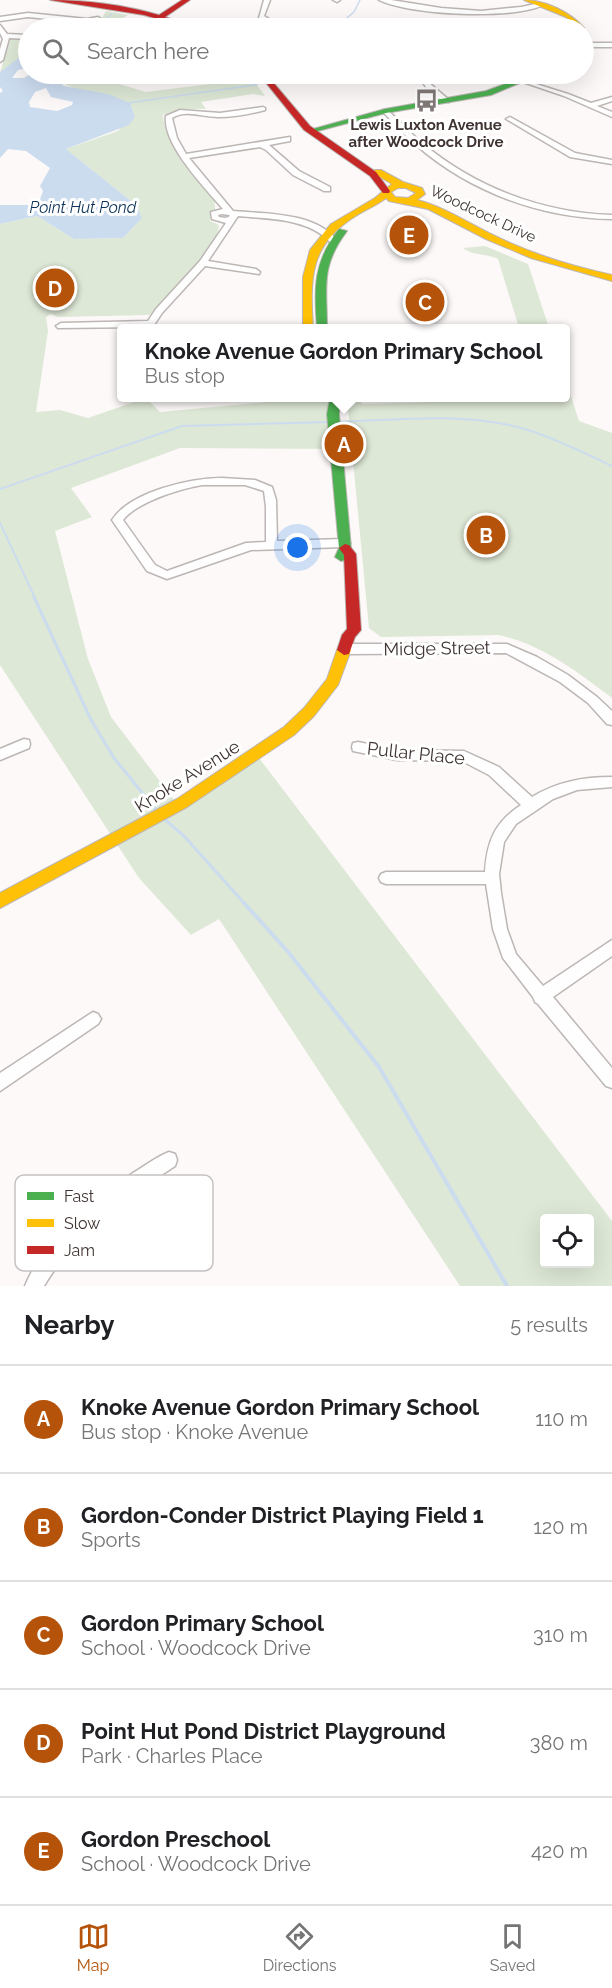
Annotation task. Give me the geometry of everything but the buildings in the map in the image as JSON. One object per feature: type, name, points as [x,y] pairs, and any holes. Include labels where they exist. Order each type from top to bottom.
[{"type":"street","points":[[53,0],[168,18]]},
{"type":"street","points":[[82,0],[172,18]]},
{"type":"street","points":[[263,18],[261,17],[267,0]]},
{"type":"street","points":[[382,0],[478,13],[504,12],[534,2],[570,18]]},
{"type":"street","points":[[160,15],[182,3]]},
{"type":"street","points":[[0,19],[28,15],[51,18]]},
{"type":"street","points":[[0,27],[5,36],[0,60]]},
{"type":"street","points":[[5,36],[18,37]]},
{"type":"street","points":[[594,45],[612,45]]},
{"type":"street","points":[[276,84],[313,129],[373,174],[392,199],[410,198]]},
{"type":"street","points":[[426,84],[447,101]]},
{"type":"street","points":[[313,129],[385,111],[488,93],[512,84]]},
{"type":"street","points":[[533,84],[592,105],[612,115]]},
{"type":"street","points":[[592,105],[612,99]]},
{"type":"street","points":[[232,215],[220,204],[216,195],[176,144],[167,119],[170,115],[191,110],[225,114],[263,109]]},
{"type":"street","points":[[385,111],[436,158],[508,196],[566,214],[612,217]]},
{"type":"street","points":[[510,119],[573,155],[612,164]]},
{"type":"street","points":[[308,324],[306,262],[314,246],[362,217],[410,198],[416,188],[401,185],[386,178],[313,129]]},
{"type":"street","points":[[185,156],[288,139]]},
{"type":"street","points":[[548,141],[572,162],[588,168],[612,164]]},
{"type":"street","points":[[261,145],[269,148],[296,173],[327,189]]},
{"type":"street","points":[[322,324],[319,271],[329,236],[352,213],[401,185]]},
{"type":"street","name":"Woodcock Drive","points":[[410,198],[529,250],[612,278]]},
{"type":"street","points":[[220,204],[218,217],[224,231]]},
{"type":"street","points":[[150,324],[203,263],[232,215]]},
{"type":"street","points":[[218,217],[253,215],[283,219],[329,236]]},
{"type":"street","name":"Woodcock Drive","points":[[529,250],[612,270]]},
{"type":"street","points":[[203,263],[256,272]]},
{"type":"street","points":[[61,326],[117,326]]},
{"type":"street","points":[[332,403],[344,546],[341,554],[348,642]]},
{"type":"street","points":[[271,544],[270,494],[265,486],[254,482],[194,483],[126,508],[117,520],[152,568],[167,575],[234,550],[271,544],[344,546]]},
{"type":"street","name":"Midge Street","points":[[348,642],[507,648],[523,654],[590,697],[612,720]]},
{"type":"street","name":"Knoke Avenue","points":[[0,902],[147,824],[289,731],[309,712],[333,681],[348,642]]},
{"type":"street","points":[[0,755],[24,744]]},
{"type":"street","name":"Pullar Place","points":[[358,747],[397,755],[464,756],[494,771],[531,805]]},
{"type":"street","points":[[612,782],[581,782],[563,786],[512,818],[502,830],[496,844],[494,878],[500,935],[510,958],[540,997],[612,1080]]},
{"type":"street","points":[[386,878],[494,878]]},
{"type":"street","points":[[540,997],[612,946]]},
{"type":"street","points":[[0,1083],[93,1019]]},
{"type":"street","points":[[147,1175],[169,1160]]},
{"type":"street","points":[[34,1286],[43,1271]]},
{"type":"green space","points":[[106,11],[128,15],[123,18],[102,18]]},
{"type":"green space","points":[[11,38],[18,38],[18,59],[0,72]]},
{"type":"green space","points":[[64,84],[119,84],[146,92],[210,84],[256,84],[265,96],[253,94],[201,102],[206,109],[187,109],[163,115],[165,129],[172,141],[214,198],[215,210],[211,213],[210,221],[219,225],[216,237],[201,261],[150,315],[58,317],[51,314],[46,317],[48,331],[36,412],[60,410],[88,418],[134,402],[150,402],[160,412],[267,402],[335,402],[339,449],[180,448],[71,488],[92,517],[55,531],[88,659],[111,717],[181,809],[259,758],[612,1221],[612,1286],[460,1286],[219,919],[191,935],[139,878],[0,665],[0,224],[37,216],[74,239],[123,238],[142,218],[136,205],[68,153],[66,149],[118,131],[133,111],[130,103]]},
{"type":"green space","points":[[485,246],[528,264],[548,324],[518,324],[498,259],[463,248]]},
{"type":"green space","points":[[570,393],[579,421],[612,433],[612,698],[558,660],[514,639],[498,635],[381,637],[369,628],[347,402],[363,404],[570,402]]},
{"type":"water","name":"Point Hut Pond","points":[[18,58],[18,70],[12,78],[18,78],[18,84],[62,84],[108,94],[130,103],[135,117],[129,125],[66,149],[136,205],[142,218],[123,238],[74,239],[37,216],[0,224],[0,205],[31,205],[39,202],[43,191],[40,186],[50,168],[26,151],[8,149],[0,158],[0,93],[3,91],[0,87],[0,72]],"holes":[[[46,88],[51,97],[73,102],[72,105],[57,111],[30,107],[29,102],[35,92]]]},
{"type":"waterway","points":[[347,18],[354,12],[360,0]]},
{"type":"waterway","points":[[107,18],[112,14]]},
{"type":"waterway","points":[[128,103],[257,84]]},
{"type":"waterway","points":[[337,422],[433,418],[481,420],[528,430],[570,446],[612,466]]},
{"type":"waterway","points":[[0,489],[182,426],[331,422]]},
{"type":"waterway","points":[[0,523],[35,598]]},
{"type":"waterway","points":[[34,597],[91,720],[114,758],[157,811]]},
{"type":"waterway","points":[[163,818],[184,836],[245,904]]},
{"type":"waterway","points":[[244,903],[289,953],[379,1067],[507,1286]]},
{"type":"traffic: fast","points":[[310,131],[385,111],[488,93],[511,84]]},
{"type":"traffic: fast","points":[[322,324],[323,266],[326,255],[342,231]]},
{"type":"traffic: fast","points":[[334,402],[333,414],[345,548],[341,557]]},
{"type":"traffic: slow","points":[[527,0],[570,18]]},
{"type":"traffic: slow","points":[[378,172],[401,185]]},
{"type":"traffic: slow","points":[[396,185],[407,185],[419,190],[421,194],[410,201],[392,199],[386,192],[396,185]]},
{"type":"traffic: slow","points":[[308,324],[307,277],[315,250],[334,226],[386,193]]},
{"type":"traffic: slow","points":[[410,201],[441,212],[489,237],[534,256],[612,278]]},
{"type":"traffic: slow","points":[[0,901],[182,803],[289,731],[309,712],[333,681],[344,650]]},
{"type":"traffic: jam","points":[[53,0],[145,13],[162,18]]},
{"type":"traffic: jam","points":[[160,17],[187,0]]},
{"type":"traffic: jam","points":[[270,84],[307,128],[373,174],[386,191]]},
{"type":"traffic: jam","points":[[344,650],[349,635],[354,630],[350,554],[345,548]]},
{"type":"place","name":"Lewis Luxton Avenue after Woodcock Drive","points":[[426,101]]},
{"type":"place","name":"Gordon Preschool","points":[[409,235]]},
{"type":"place","name":"Point Hut Pond District Playground","points":[[55,288]]},
{"type":"place","name":"Gordon Primary School","points":[[425,302]]},
{"type":"place","name":"Knoke Avenue Gordon Primary School","points":[[344,444]]},
{"type":"place","name":"Gordon-Conder District Playing Field 1","points":[[486,535]]}]
